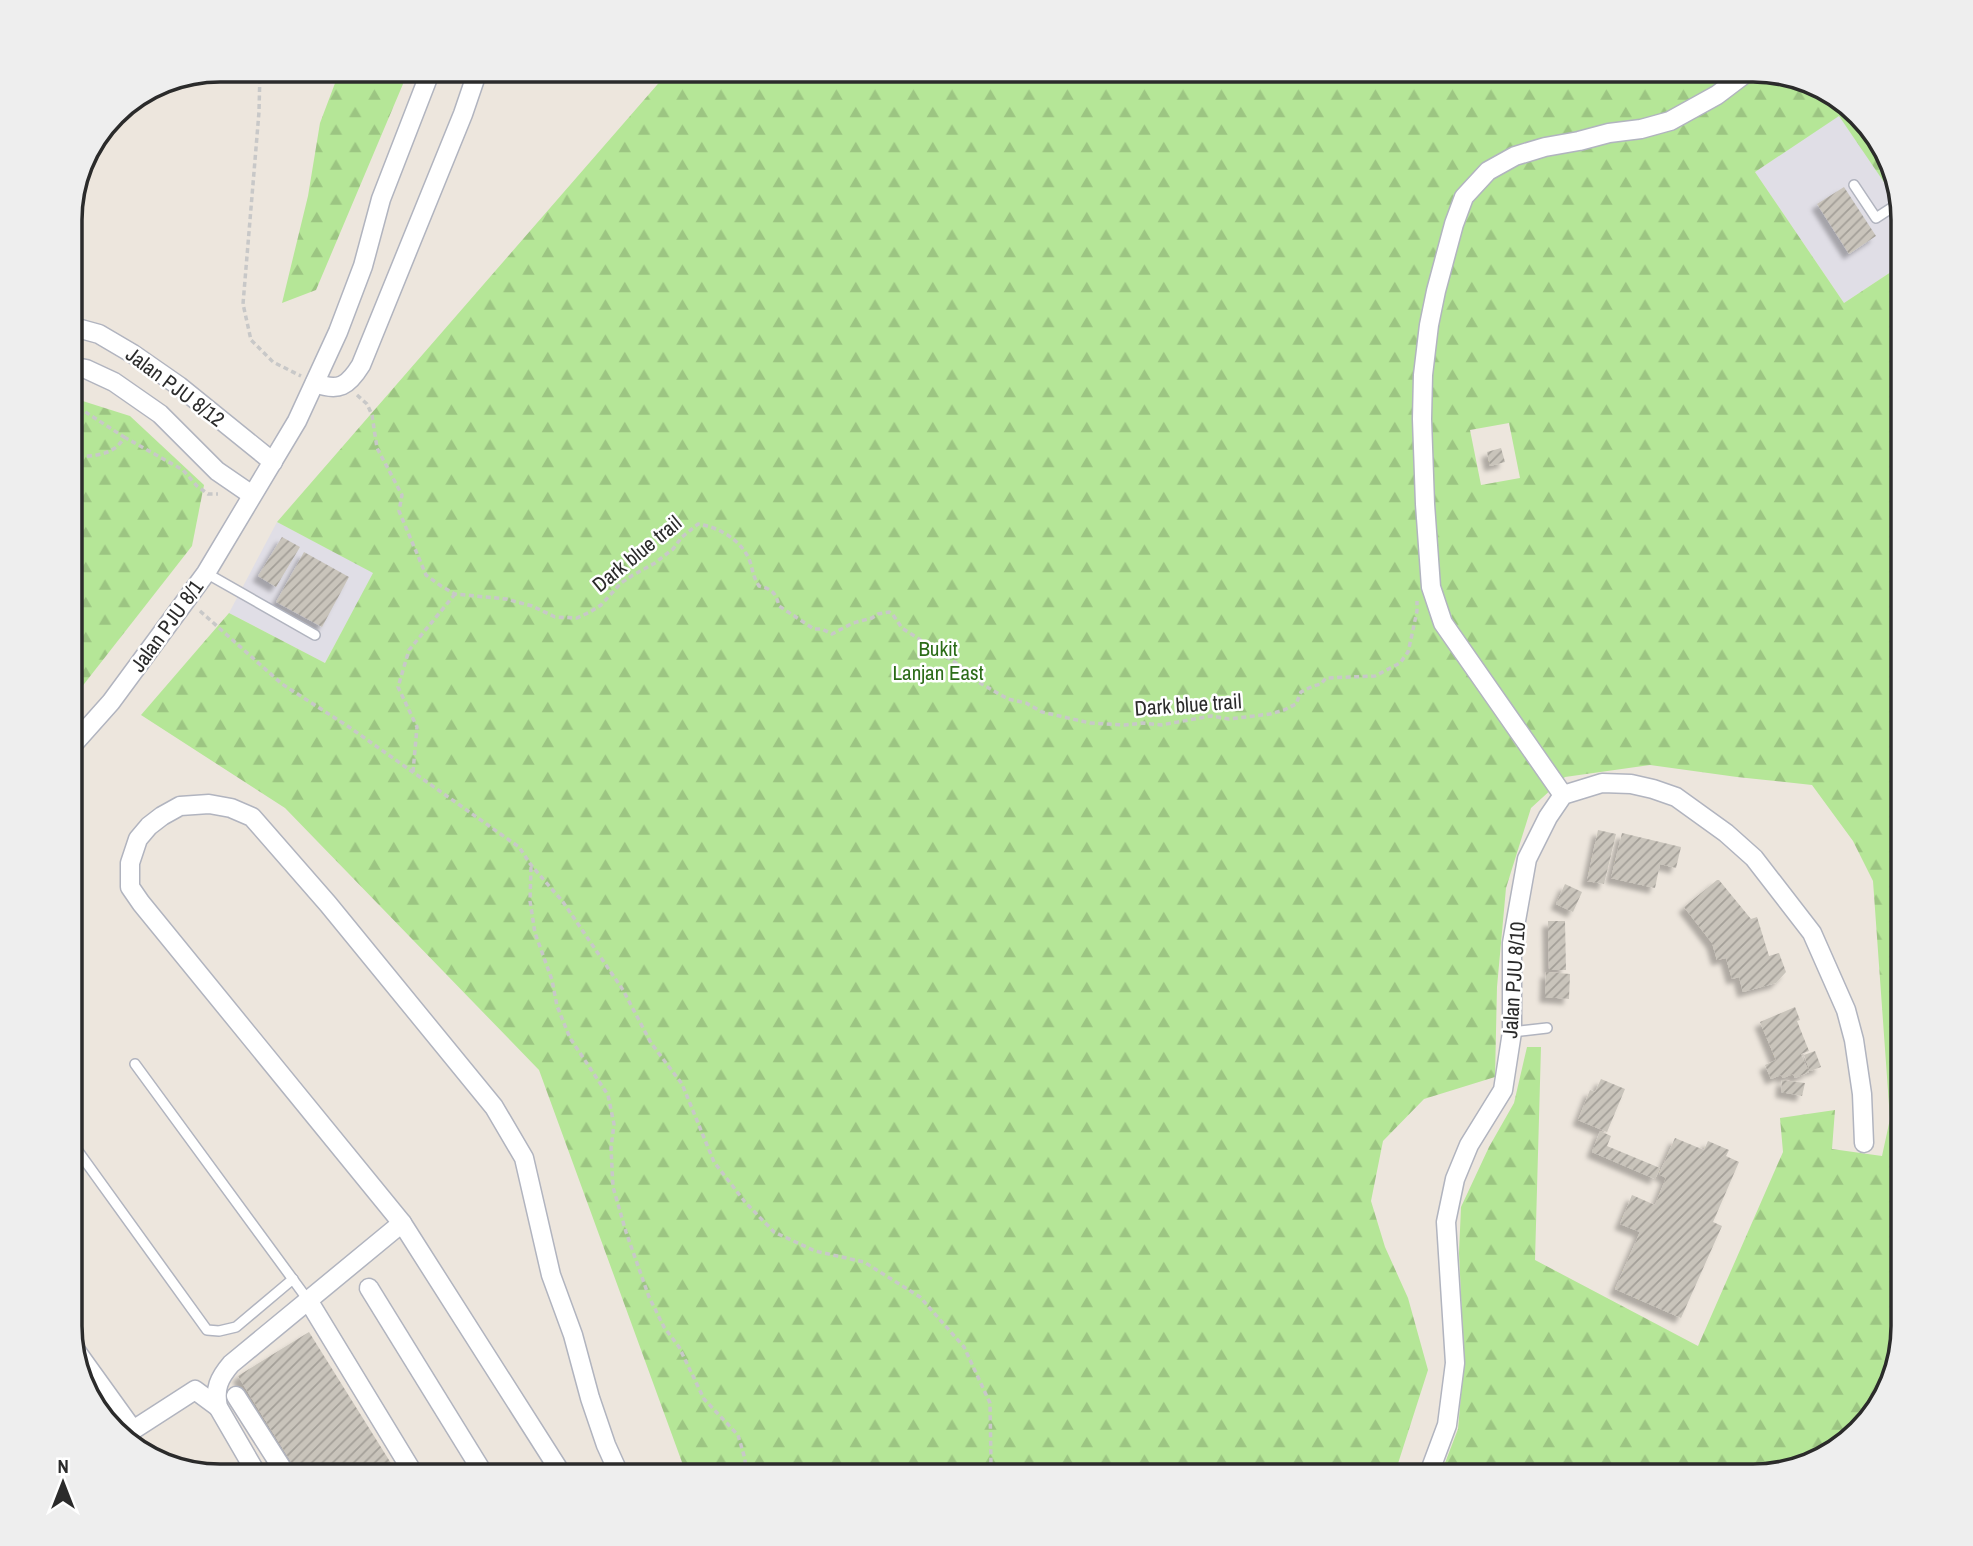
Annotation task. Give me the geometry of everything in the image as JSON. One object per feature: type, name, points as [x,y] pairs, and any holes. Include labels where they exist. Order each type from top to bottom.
[{"type":"street","name":"Jalan PJU 8/1","points":[[83,733],[111,702],[206,573],[297,421],[338,332],[363,266],[381,199],[427,82]]},
{"type":"street","points":[[315,383],[329,388],[344,385],[362,365],[474,82]]},
{"type":"street","points":[[1734,82],[1717,95],[1670,121],[1514,156],[1488,171],[1464,197],[1436,291],[1423,374],[1422,441],[1430,587],[1443,623],[1563,795],[1602,783],[1631,784],[1653,789],[1676,797],[1726,833],[1754,858],[1812,933],[1846,1010],[1854,1040],[1862,1094],[1864,1143]]},
{"type":"street","name":"Jalan PJU 8/12","points":[[83,330],[99,334],[179,386],[273,462]]},
{"type":"street","name":"Jalan PJU 8/12","points":[[83,368],[114,382],[160,414],[217,471],[252,495]]},
{"type":"street","name":"Jalan PJU 8/10","points":[[1432,1464],[1447,1425],[1455,1363],[1446,1222],[1455,1179],[1469,1145],[1503,1090],[1512,1032],[1513,943],[1527,859],[1548,817],[1563,795]]},
{"type":"street","points":[[555,1464],[402,1223],[130,887],[130,863],[138,839],[162,816],[180,806],[209,804],[232,808],[252,817],[328,904],[494,1107],[524,1158],[551,1275],[573,1335],[590,1398],[615,1464]]},
{"type":"street","points":[[251,1464],[218,1407],[217,1385],[222,1374],[402,1223]]},
{"type":"street","points":[[369,1288],[478,1464]]},
{"type":"street","points":[[308,1300],[408,1464]]},
{"type":"street","points":[[91,1371],[133,1430],[195,1390],[218,1407]]},
{"type":"street","points":[[236,1396],[279,1464]]},
{"type":"lane","points":[[1854,186],[1876,218],[1890,209]]},
{"type":"lane","points":[[206,573],[315,635]]},
{"type":"lane","points":[[1512,1032],[1547,1028]]},
{"type":"lane","points":[[135,1064],[308,1300]]},
{"type":"lane","points":[[83,1158],[207,1330],[219,1331],[236,1327],[293,1279]]},
{"type":"path","points":[[260,82],[260,111],[243,304],[251,340],[273,362],[315,383]]},
{"type":"path","name":"Dark blue trail","points":[[344,385],[367,404],[372,415],[377,448],[402,495],[400,511],[426,575],[455,594],[506,599],[555,617],[577,618],[600,605],[627,579],[673,549],[682,537],[698,524],[712,526],[733,538],[748,558],[759,586],[770,588],[777,595],[779,606],[814,629],[822,629],[832,634],[853,623],[889,612],[902,628],[959,665],[973,679],[1008,699],[1079,722],[1161,725],[1211,716],[1229,719],[1270,713],[1296,704],[1301,692],[1321,684],[1326,678],[1375,676],[1400,663],[1408,652],[1417,611],[1417,598],[1430,587]]},
{"type":"path","points":[[83,410],[183,470],[208,494],[219,494]]},
{"type":"path","points":[[83,456],[104,454],[120,445],[124,437]]},
{"type":"path","points":[[413,772],[417,727],[398,687],[409,650],[455,594]]},
{"type":"path","points":[[186,598],[282,684],[519,847],[563,902],[623,990],[651,1043],[682,1084],[714,1163],[745,1202],[774,1232],[815,1251],[864,1262],[920,1297],[964,1347],[990,1403],[991,1464]]},
{"type":"path","points":[[531,865],[530,901],[535,933],[552,979],[557,1006],[570,1038],[608,1095],[614,1124],[611,1148],[612,1187],[649,1297],[664,1327],[680,1347],[704,1399],[738,1435],[745,1464]]},
{"type":"shaded area","points":[[1839,115],[1886,185],[1890,202],[1891,272],[1844,303],[1755,172]]},
{"type":"shaded area","points":[[277,522],[374,573],[325,663],[229,613]]},
{"type":"green space","points":[[335,82],[403,82],[316,290],[282,303],[308,196],[320,123]]},
{"type":"green space","name":"Bukit Lanjan East","points":[[660,82],[1753,82],[1788,87],[1822,101],[1837,111],[1862,136],[1877,159],[1886,185],[1839,116],[1755,172],[1844,303],[1891,272],[1891,1326],[1890,1344],[1877,1387],[1862,1410],[1837,1435],[1814,1450],[1771,1463],[1445,1464],[1458,1429],[1464,1359],[1459,1253],[1461,1207],[1489,1147],[1514,1103],[1527,1047],[1541,1047],[1535,1260],[1698,1346],[1783,1152],[1780,1118],[1835,1110],[1832,1149],[1882,1156],[1890,1119],[1873,881],[1853,841],[1812,785],[1650,765],[1565,777],[1531,808],[1506,888],[1497,987],[1495,1077],[1424,1099],[1383,1141],[1371,1201],[1385,1247],[1408,1298],[1428,1370],[1398,1464],[683,1464],[539,1070],[285,808],[141,715],[229,613],[325,663],[373,573],[277,522]],"holes":[[[1509,423],[1520,478],[1481,485],[1470,430]]]},
{"type":"green space","points":[[83,401],[130,416],[204,485],[192,546],[83,685]]},
{"type":"building","points":[[1844,187],[1876,236],[1849,254],[1817,204]]},
{"type":"building","points":[[1501,448],[1505,462],[1490,466],[1487,452]]},
{"type":"building","points":[[282,537],[300,547],[276,587],[258,576]]},
{"type":"building","points":[[304,552],[349,577],[322,627],[276,602]]},
{"type":"building","points":[[1598,830],[1616,834],[1604,884],[1587,881]]},
{"type":"building","points":[[1622,833],[1681,847],[1676,868],[1660,864],[1655,888],[1611,878]]},
{"type":"building","points":[[1717,880],[1751,919],[1757,917],[1769,956],[1779,953],[1786,972],[1776,983],[1743,992],[1739,977],[1732,979],[1726,958],[1717,960],[1712,943],[1684,907]]},
{"type":"building","points":[[1565,884],[1582,892],[1573,912],[1556,904]]},
{"type":"building","points":[[1548,921],[1565,921],[1566,970],[1549,970]]},
{"type":"building","points":[[1546,972],[1570,974],[1569,999],[1545,997]]},
{"type":"building","points":[[1795,1007],[1800,1020],[1797,1021],[1809,1051],[1801,1054],[1809,1072],[1795,1078],[1793,1074],[1771,1079],[1765,1065],[1776,1060],[1760,1022]]},
{"type":"building","points":[[1815,1051],[1821,1067],[1810,1071],[1804,1055]]},
{"type":"building","points":[[1601,1079],[1625,1089],[1607,1132],[1578,1120],[1590,1090],[1595,1092]]},
{"type":"building","points":[[1782,1080],[1805,1083],[1802,1096],[1781,1092]]},
{"type":"building","points":[[1600,1131],[1611,1136],[1607,1146],[1660,1168],[1655,1179],[1592,1152]]},
{"type":"building","points":[[1675,1138],[1704,1150],[1708,1141],[1729,1150],[1726,1156],[1739,1162],[1713,1222],[1722,1226],[1681,1318],[1615,1289],[1640,1232],[1620,1224],[1632,1195],[1655,1205],[1666,1178],[1659,1174]]},
{"type":"building","points":[[309,1332],[392,1464],[293,1464],[238,1376]]}]
